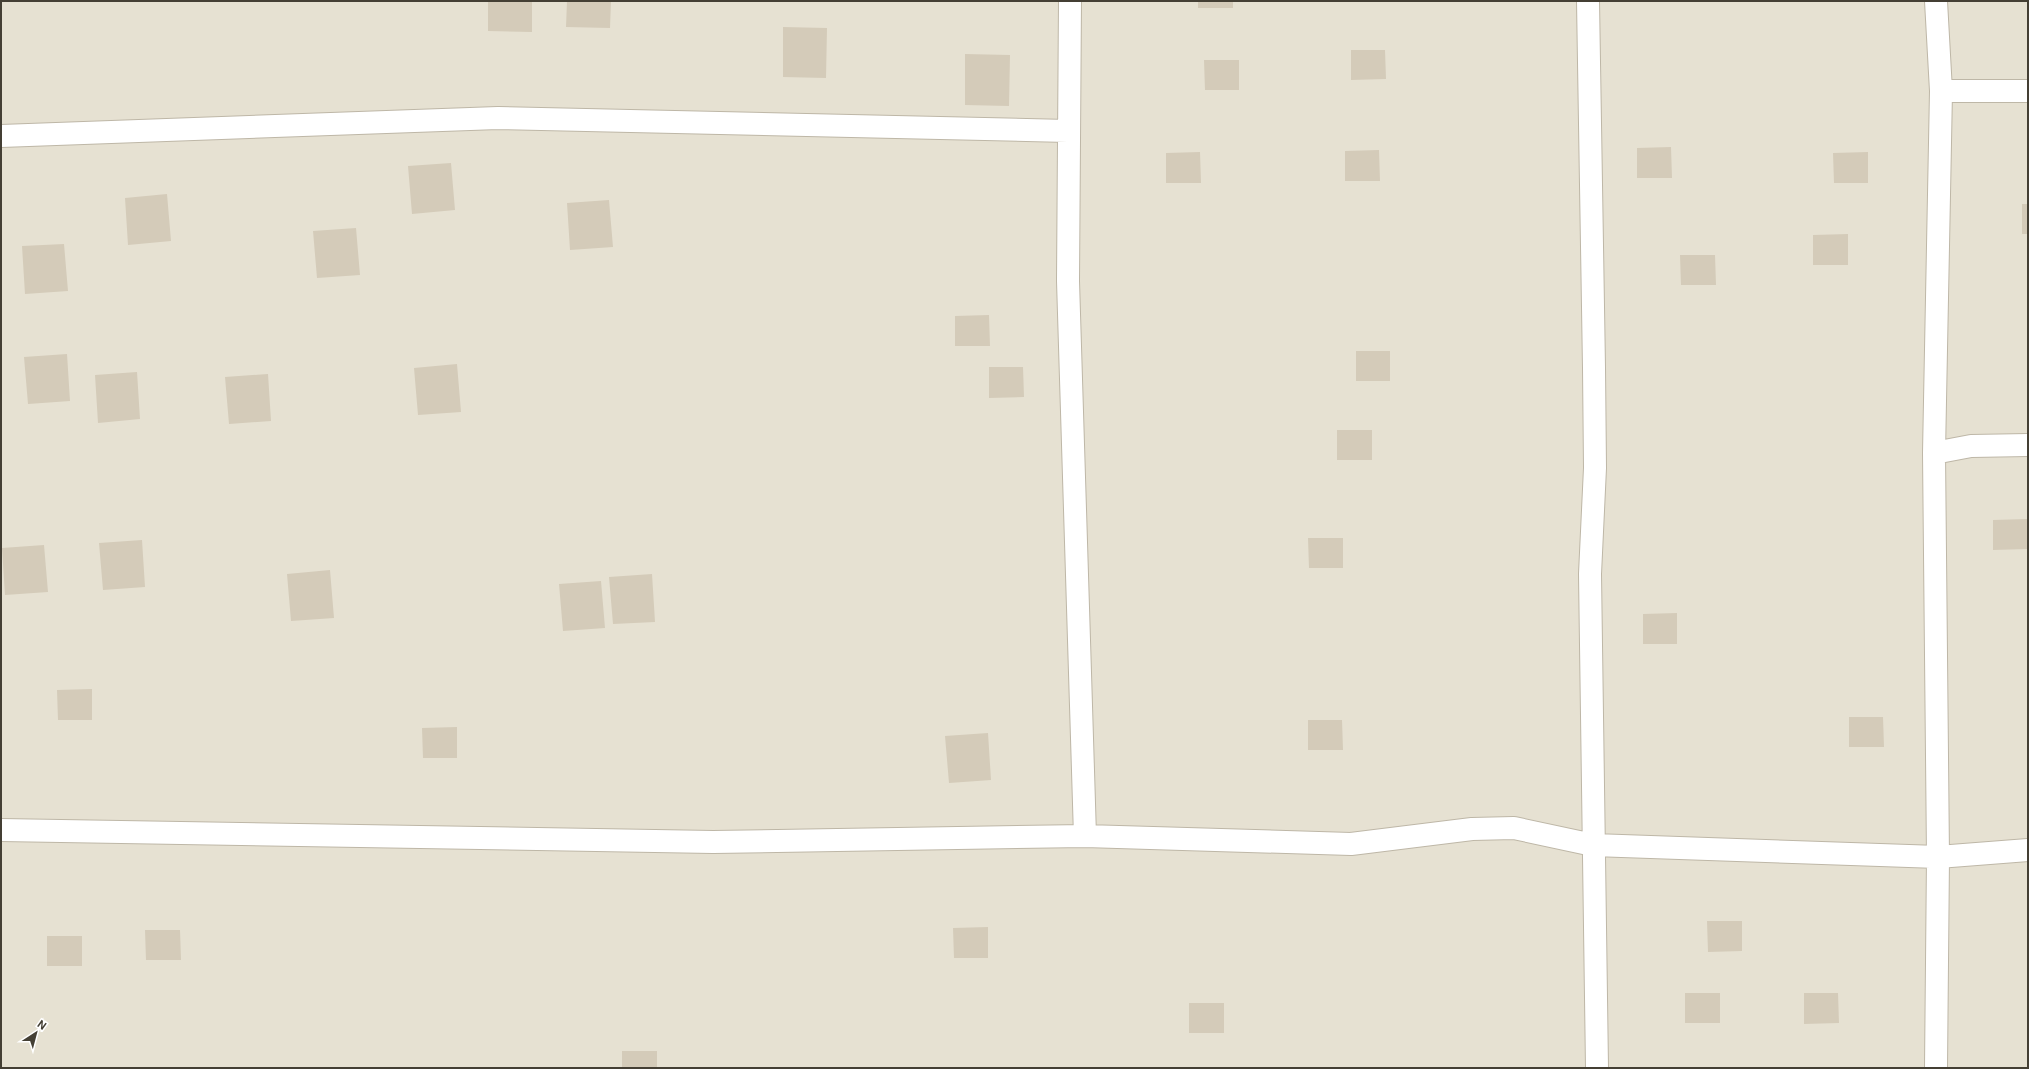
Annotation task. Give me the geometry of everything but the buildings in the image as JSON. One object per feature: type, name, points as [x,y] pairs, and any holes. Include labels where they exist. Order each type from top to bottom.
[{"type":"street","points":[[1070,1],[1068,281],[1085,836]]},
{"type":"street","points":[[1588,1],[1595,468],[1590,574],[1597,1068]]},
{"type":"street","points":[[1936,1],[1941,91],[1934,453],[1938,857],[1936,1068]]},
{"type":"street","points":[[1941,91],[2028,91]]},
{"type":"street","points":[[1,136],[498,118],[1068,131]]},
{"type":"street","points":[[1934,453],[1971,446],[2028,445]]},
{"type":"street","points":[[1,830],[713,842],[1085,836],[1351,844],[1472,829],[1514,828],[1593,845],[1938,857],[2028,850]]},
{"type":"shaded area","points":[[1,1],[2028,1],[2028,1068],[1,1068]]}]
